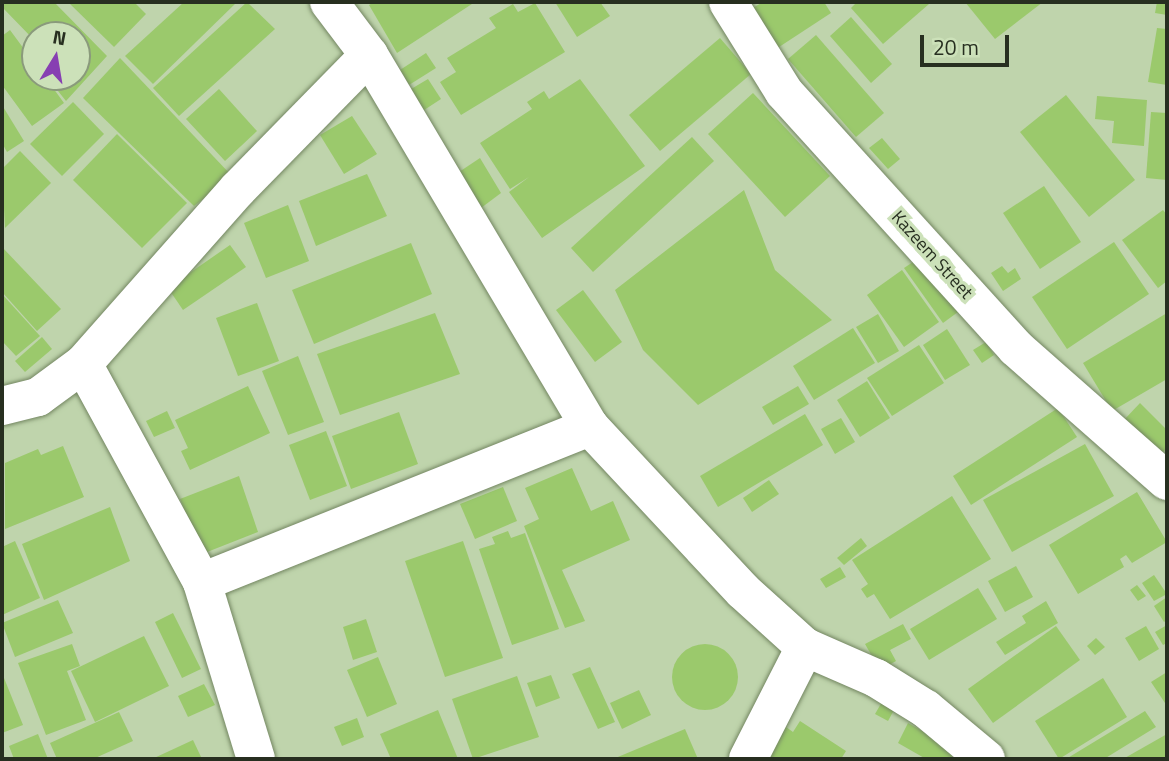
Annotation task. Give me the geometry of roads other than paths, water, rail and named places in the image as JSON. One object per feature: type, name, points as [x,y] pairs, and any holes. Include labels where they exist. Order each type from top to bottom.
[{"type":"street","points":[[329,2],[369,55],[590,427],[743,591],[805,647],[876,678],[926,709],[986,759]]},
{"type":"street","name":"Kazeem Street","points":[[728,2],[784,92],[1016,348],[1167,481]]},
{"type":"street","points":[[2,406],[38,397],[83,364],[239,189],[369,55]]},
{"type":"street","points":[[83,364],[202,582],[256,759]]},
{"type":"street","points":[[202,582],[590,427]]},
{"type":"street","points":[[748,759],[805,647]]}]
